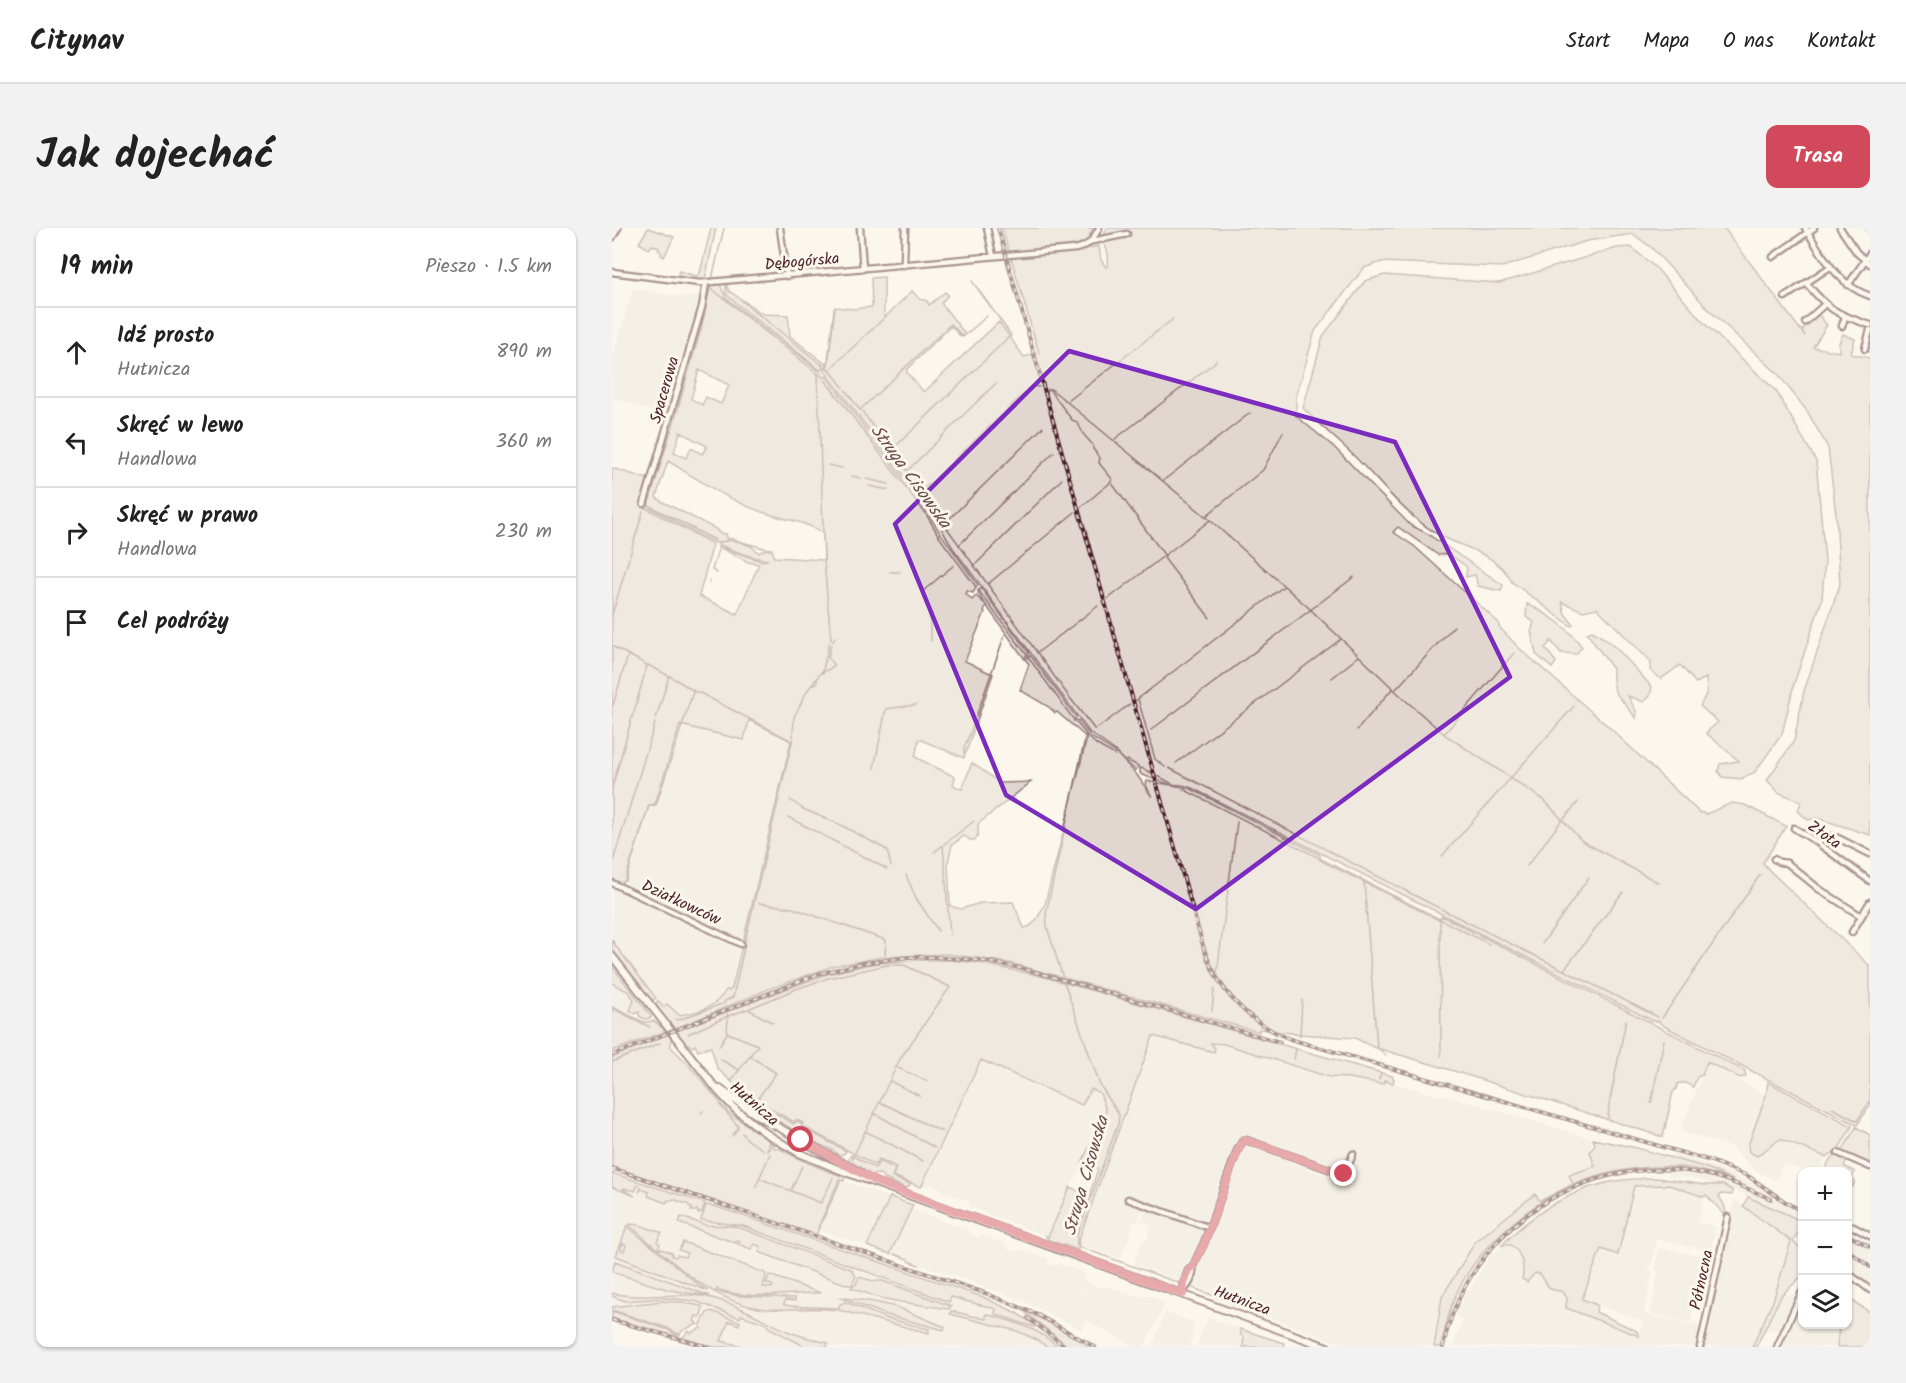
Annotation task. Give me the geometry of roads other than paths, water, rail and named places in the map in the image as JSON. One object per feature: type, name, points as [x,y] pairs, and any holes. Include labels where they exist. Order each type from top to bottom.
[{"type":"main road","name":"Hutnicza","points":[[612,956],[718,1091],[739,1107],[801,1140],[842,1167]]},
{"type":"main road","name":"Hutnicza","points":[[739,1107],[756,1126],[799,1153],[1184,1292],[1327,1347]]},
{"type":"main road","points":[[780,1142],[790,1134]]},
{"type":"main road","points":[[799,1153],[801,1140]]},
{"type":"street","points":[[612,238],[618,228]]},
{"type":"street","points":[[780,228],[787,276]]},
{"type":"street","points":[[860,228],[863,269]]},
{"type":"street","points":[[904,265],[905,228]]},
{"type":"street","points":[[987,228],[993,256]]},
{"type":"street","points":[[1093,241],[1100,228]]},
{"type":"street","points":[[1773,257],[1806,230],[1814,228]]},
{"type":"street","points":[[1840,228],[1857,254],[1870,264]]},
{"type":"street","points":[[1806,230],[1830,267],[1848,285],[1870,296]]},
{"type":"street","name":"Dębogórska","points":[[612,272],[706,283],[1071,249],[1083,247],[1093,241],[1127,234]]},
{"type":"street","points":[[1848,285],[1870,253]]},
{"type":"street","points":[[1785,297],[1830,267]]},
{"type":"street","name":"Spacerowa","points":[[644,504],[702,307],[706,283]]},
{"type":"street","points":[[1806,283],[1824,305],[1845,317],[1870,325]]},
{"type":"street","points":[[1805,322],[1824,305]]},
{"type":"street","points":[[1842,326],[1845,317]]},
{"type":"street","points":[[1865,349],[1870,330]]},
{"type":"street","name":"Złota","points":[[1794,828],[1870,881]]},
{"type":"street","points":[[1815,841],[1821,834],[1830,835],[1870,854]]},
{"type":"street","points":[[1774,859],[1787,863],[1820,889],[1862,916]]},
{"type":"street","name":"Działkowców","points":[[612,884],[741,944]]},
{"type":"street","points":[[1852,932],[1870,902]]},
{"type":"street","points":[[1184,1292],[1188,1271],[1193,1266],[1210,1228],[1243,1140],[1344,1174],[1353,1154]]},
{"type":"street","points":[[1838,1153],[1870,1167]]},
{"type":"street","points":[[1128,1199],[1210,1228]]},
{"type":"street","name":"Północna","points":[[1700,1347],[1728,1217]]},
{"type":"street","points":[[1852,1226],[1870,1236]]},
{"type":"street","points":[[1849,1275],[1870,1290]]},
{"type":"street","points":[[1777,1347],[1798,1303]]},
{"type":"waterway","name":"Struga Cisowska","points":[[712,279],[724,228]]},
{"type":"waterway","points":[[894,453],[892,450],[1011,335],[972,281]]},
{"type":"waterway","points":[[671,432],[701,329],[711,284]]},
{"type":"waterway","name":"Struga Cisowska","points":[[711,288],[821,376]]},
{"type":"waterway","points":[[742,301],[822,365]]},
{"type":"waterway","points":[[827,368],[834,309]]},
{"type":"waterway","points":[[845,390],[860,410],[951,324],[963,337],[987,316]]},
{"type":"waterway","points":[[829,370],[883,319]]},
{"type":"waterway","points":[[1068,401],[1173,319]]},
{"type":"waterway","points":[[1115,439],[1216,360]]},
{"type":"waterway","points":[[825,367],[843,387]]},
{"type":"waterway","points":[[818,374],[824,561],[831,640]]},
{"type":"waterway","name":"Struga Cisowska","points":[[825,380],[926,514],[940,538],[976,587]]},
{"type":"waterway","points":[[907,471],[996,383]]},
{"type":"waterway","points":[[922,491],[1032,386],[1039,387]]},
{"type":"waterway","points":[[1047,390],[1051,389],[1210,520],[1310,609],[1444,734],[1544,800],[1582,841],[1659,883]]},
{"type":"waterway","points":[[1050,390],[1093,445],[1093,449],[1100,458],[1099,463],[1112,479],[1111,482],[1165,556]]},
{"type":"waterway","points":[[862,411],[879,435]]},
{"type":"waterway","points":[[1164,480],[1250,413]]},
{"type":"waterway","points":[[935,510],[944,524],[1043,427]]},
{"type":"waterway","points":[[1206,516],[1263,470],[1283,432]]},
{"type":"waterway","points":[[648,505],[670,434]]},
{"type":"waterway","points":[[881,438],[891,450]]},
{"type":"waterway","points":[[960,544],[1054,452]]},
{"type":"waterway","points":[[897,457],[932,506]]},
{"type":"waterway","points":[[828,465],[842,468]]},
{"type":"waterway","points":[[852,476],[861,478]]},
{"type":"waterway","points":[[866,479],[889,484]]},
{"type":"waterway","points":[[975,565],[1062,479]]},
{"type":"waterway","points":[[1081,507],[1110,483]]},
{"type":"waterway","points":[[869,486],[888,490]]},
{"type":"waterway","points":[[648,505],[715,540]]},
{"type":"waterway","points":[[630,555],[643,511]]},
{"type":"waterway","points":[[988,584],[1075,512]]},
{"type":"waterway","points":[[1108,599],[1209,521]]},
{"type":"waterway","points":[[944,524],[1095,730],[1130,704]]},
{"type":"waterway","points":[[718,543],[731,540],[772,549]]},
{"type":"waterway","points":[[717,573],[712,570],[719,547]]},
{"type":"waterway","points":[[612,615],[629,558]]},
{"type":"waterway","points":[[1164,558],[1210,618]]},
{"type":"waterway","points":[[931,641],[929,611],[923,591],[954,565]]},
{"type":"waterway","points":[[890,572],[900,572]]},
{"type":"waterway","points":[[1151,730],[1354,577]]},
{"type":"waterway","points":[[1135,701],[1284,586]]},
{"type":"waterway","name":"Struga Cisowska","points":[[978,590],[1027,655]]},
{"type":"waterway","points":[[1037,653],[1098,606]]},
{"type":"waterway","points":[[1396,689],[1454,626]]},
{"type":"waterway","points":[[976,717],[1005,634]]},
{"type":"waterway","points":[[833,642],[835,637]]},
{"type":"waterway","points":[[1176,763],[1341,639]]},
{"type":"waterway","points":[[745,941],[793,738],[794,717],[807,691],[823,670],[829,643]]},
{"type":"waterway","points":[[822,673],[834,666],[828,657],[831,645]]},
{"type":"waterway","points":[[612,646],[647,665],[634,712]]},
{"type":"waterway","points":[[1444,734],[1514,653]]},
{"type":"waterway","points":[[613,705],[628,655]]},
{"type":"waterway","points":[[1332,678],[1359,656]]},
{"type":"waterway","name":"Struga Cisowska","points":[[1028,657],[1074,720]]},
{"type":"waterway","points":[[648,665],[669,676],[656,718]]},
{"type":"waterway","points":[[670,676],[694,691]]},
{"type":"waterway","points":[[813,685],[817,683],[817,678]]},
{"type":"waterway","points":[[1357,730],[1393,688]]},
{"type":"waterway","points":[[625,880],[649,806],[656,805],[693,692],[700,693],[792,741]]},
{"type":"waterway","points":[[1138,699],[1155,759],[1165,767]]},
{"type":"waterway","points":[[874,768],[886,709],[916,705]]},
{"type":"waterway","points":[[1442,856],[1574,706]]},
{"type":"waterway","points":[[612,788],[633,714]]},
{"type":"waterway","points":[[964,754],[964,748],[975,721]]},
{"type":"waterway","name":"Struga Cisowska","points":[[1063,978],[1047,927],[1046,913],[1086,734],[1076,722]]},
{"type":"waterway","points":[[612,865],[655,723]]},
{"type":"waterway","points":[[1086,735],[1097,745],[1115,755]]},
{"type":"waterway","points":[[1127,760],[1138,766]]},
{"type":"waterway","points":[[1141,768],[1152,773]]},
{"type":"waterway","points":[[1169,768],[1439,908]]},
{"type":"waterway","points":[[1156,775],[1171,783]]},
{"type":"waterway","points":[[1183,789],[1489,944]]},
{"type":"waterway","points":[[790,800],[803,809],[839,824],[887,850],[891,866]]},
{"type":"waterway","points":[[1563,820],[1578,802]]},
{"type":"waterway","points":[[788,817],[887,869]]},
{"type":"waterway","points":[[1527,866],[1562,820]]},
{"type":"waterway","points":[[934,852],[974,821]]},
{"type":"waterway","points":[[1217,973],[1237,822]]},
{"type":"waterway","points":[[943,845],[950,935]]},
{"type":"waterway","points":[[906,875],[916,898],[938,931]]},
{"type":"waterway","points":[[1662,1018],[1760,875]]},
{"type":"waterway","points":[[1542,944],[1589,877]]},
{"type":"waterway","points":[[1364,881],[1377,1047],[1386,1055]]},
{"type":"waterway","points":[[1564,970],[1623,892]]},
{"type":"waterway","points":[[759,903],[792,908],[886,940],[885,955]]},
{"type":"waterway","points":[[1441,909],[1658,1017]]},
{"type":"waterway","points":[[1440,919],[1441,1056]]},
{"type":"waterway","points":[[724,1004],[733,997],[744,948]]},
{"type":"waterway","points":[[748,1009],[828,978],[887,965],[904,965],[950,987],[900,1059],[852,1159]]},
{"type":"waterway","name":"Struga Cisowska","points":[[1064,982],[1100,1085],[1119,1115],[1118,1124],[1077,1235],[1077,1244],[1179,1283]]},
{"type":"waterway","points":[[1212,1011],[1214,989]]},
{"type":"waterway","points":[[1300,1036],[1302,1000]]},
{"type":"waterway","points":[[675,1019],[678,1020],[722,1004]]},
{"type":"waterway","points":[[612,1008],[650,1027]]},
{"type":"waterway","points":[[719,1046],[727,1033],[728,1016],[748,1009],[773,1023]]},
{"type":"waterway","points":[[688,1034],[728,1016],[727,1014]]},
{"type":"waterway","points":[[1608,1118],[1626,1020]]},
{"type":"waterway","points":[[728,1033],[758,1045],[731,1081]]},
{"type":"waterway","points":[[1651,1103],[1664,1040]]},
{"type":"waterway","points":[[612,1062],[660,1043]]},
{"type":"waterway","points":[[1294,1059],[1296,1049]]},
{"type":"waterway","points":[[750,1056],[776,1073],[758,1098]]},
{"type":"waterway","points":[[720,1059],[739,1070]]},
{"type":"waterway","points":[[898,1068],[927,1081]]},
{"type":"waterway","points":[[1379,1079],[1381,1073]]},
{"type":"waterway","points":[[890,1081],[920,1096]]},
{"type":"waterway","points":[[1832,1108],[1857,1121],[1870,1101]]},
{"type":"waterway","points":[[880,1102],[942,1132]]},
{"type":"waterway","points":[[720,1105],[738,1126],[732,1136]]},
{"type":"waterway","points":[[874,1113],[935,1148]]},
{"type":"waterway","points":[[865,1131],[923,1161]]},
{"type":"waterway","points":[[742,1133],[763,1150]]},
{"type":"waterway","points":[[755,1188],[770,1154]]},
{"type":"waterway","points":[[791,1190],[802,1166]]},
{"type":"waterway","points":[[759,1178],[821,1203],[833,1178]]},
{"type":"waterway","points":[[818,1228],[839,1180]]},
{"type":"waterway","points":[[894,1254],[908,1259]]},
{"type":"waterway","points":[[908,1261],[919,1265]]},
{"type":"waterway","name":"Struga Cisowska","points":[[1193,1288],[1228,1301],[1235,1306]]},
{"type":"railway","points":[[998,228],[1204,949],[1218,979],[1227,992],[1248,1015],[1290,1039],[1711,1161],[1748,1176],[1798,1209]]},
{"type":"railway","points":[[612,1055],[818,974],[863,963],[909,957],[978,960],[1025,969],[1280,1042]]},
{"type":"railway","points":[[612,1168],[985,1293],[1036,1314],[1095,1347]]},
{"type":"railway","points":[[1443,1347],[1456,1306],[1476,1269],[1502,1237],[1534,1210],[1569,1190],[1609,1176],[1651,1170],[1694,1172],[1714,1176],[1771,1199]]},
{"type":"railway","points":[[1852,1237],[1870,1247]]},
{"type":"railway","points":[[1852,1253],[1870,1267]]},
{"type":"railway","points":[[1028,1318],[1066,1347]]},
{"type":"railway","points":[[612,1320],[709,1347]]}]
